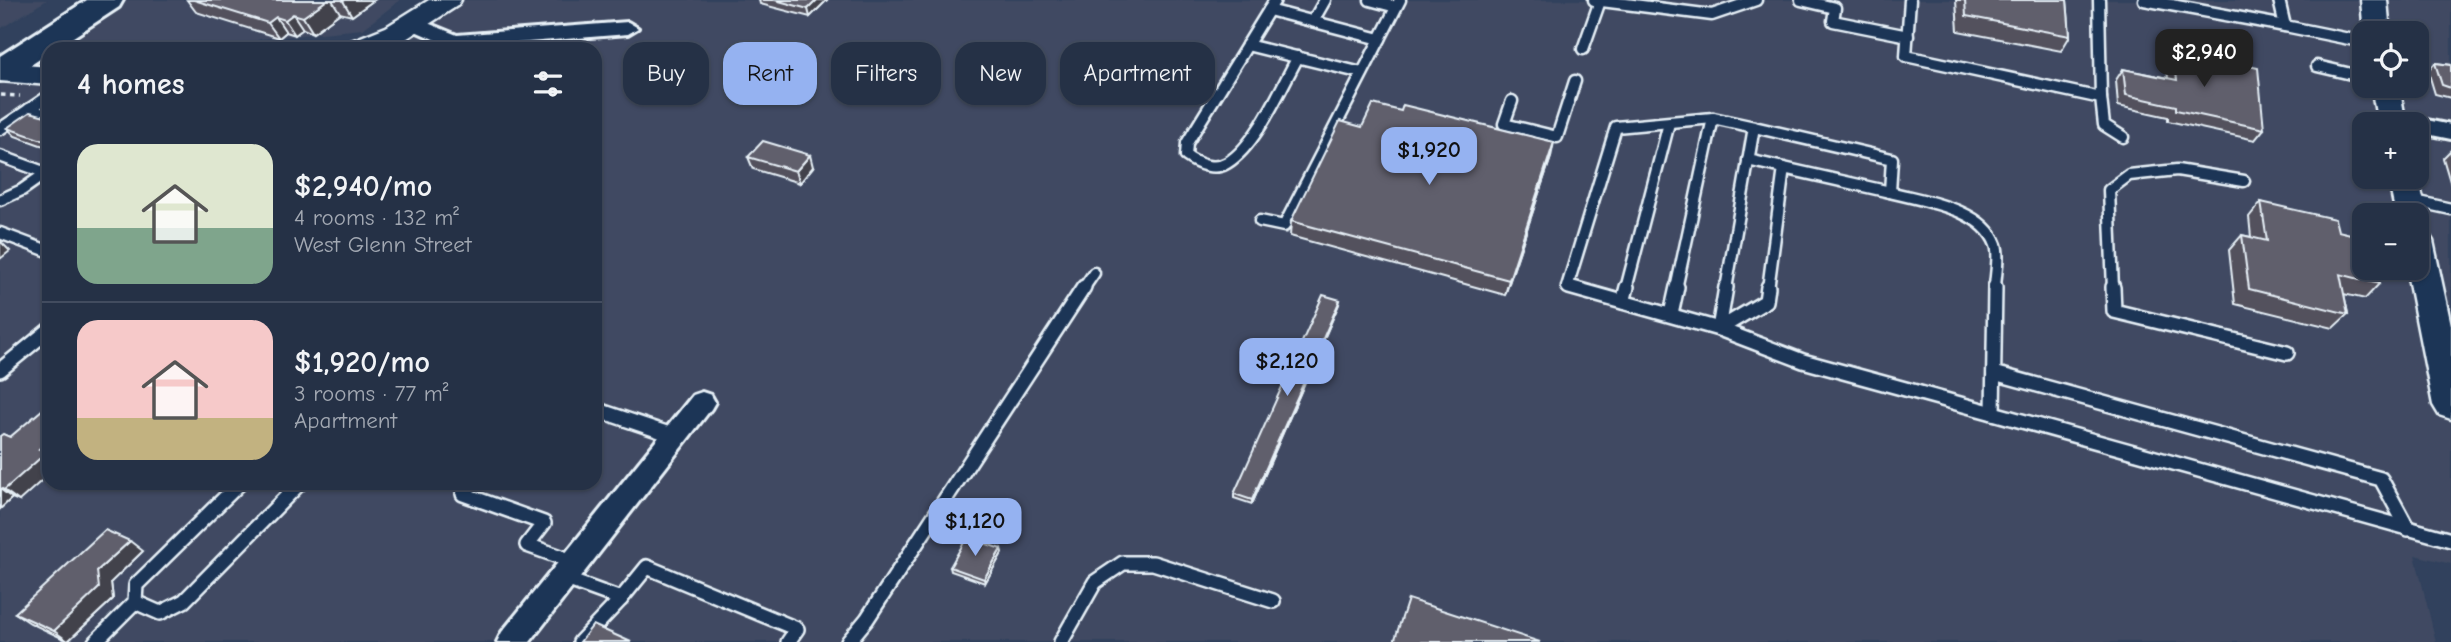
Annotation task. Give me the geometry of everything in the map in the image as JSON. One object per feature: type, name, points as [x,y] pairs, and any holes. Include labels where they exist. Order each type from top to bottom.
[{"type":"main road","points":[[0,45],[70,0]]},
{"type":"main road","points":[[44,42],[108,0]]},
{"type":"main road","points":[[0,71],[42,43]]},
{"type":"street","points":[[371,42],[413,23],[448,0]]},
{"type":"street","points":[[2374,0],[2376,21]]},
{"type":"street","points":[[413,23],[454,42]]},
{"type":"street","points":[[522,42],[628,28]]},
{"type":"street","points":[[0,71],[42,75]]},
{"type":"street","points":[[2429,128],[2451,132]]},
{"type":"street","points":[[2427,280],[2446,355],[2451,404]]},
{"type":"street","points":[[512,642],[702,402]]},
{"type":"lane","points":[[1313,21],[1325,0]]},
{"type":"lane","points":[[1260,221],[1284,226],[1398,3],[1370,0]]},
{"type":"lane","points":[[1583,49],[1597,1],[1616,1],[1712,15],[1756,0]]},
{"type":"lane","points":[[1801,0],[1835,8],[1833,21],[1908,36]]},
{"type":"lane","points":[[1910,0],[1906,56],[2101,99]]},
{"type":"lane","points":[[2099,0],[2104,125],[2123,137]]},
{"type":"lane","points":[[2144,0],[2352,40]]},
{"type":"lane","points":[[2279,0],[2285,26]]},
{"type":"lane","points":[[1298,57],[1242,148],[1225,164],[1209,166],[1193,162],[1186,156],[1187,143],[1272,5],[1313,21],[1380,39]]},
{"type":"lane","points":[[1247,45],[1362,73]]},
{"type":"lane","points":[[2317,66],[2352,73]]},
{"type":"lane","points":[[1512,101],[1504,124],[1557,137],[1575,81]]},
{"type":"lane","points":[[0,129],[42,101]]},
{"type":"lane","points":[[29,109],[42,114]]},
{"type":"lane","points":[[1671,314],[1713,118]]},
{"type":"lane","points":[[1890,192],[1892,159],[1713,118],[1616,127],[1567,287],[1719,329],[1803,361],[2451,540]]},
{"type":"lane","points":[[1622,302],[1669,123]]},
{"type":"lane","points":[[1719,329],[1754,127]]},
{"type":"lane","points":[[0,156],[42,171]]},
{"type":"lane","points":[[1748,160],[1890,192],[1951,209],[1979,222],[1996,244],[1993,415]]},
{"type":"lane","points":[[1719,329],[1766,300],[1784,168]]},
{"type":"lane","points":[[2244,181],[2177,170],[2129,174],[2109,190],[2114,311],[2287,354]]},
{"type":"lane","points":[[0,200],[42,177]]},
{"type":"lane","points":[[2407,197],[2451,209]]},
{"type":"lane","points":[[0,233],[42,249]]},
{"type":"lane","points":[[848,642],[867,620],[1094,273]]},
{"type":"lane","points":[[0,370],[42,336]]},
{"type":"lane","points":[[1994,373],[2381,479],[2408,529]]},
{"type":"lane","points":[[602,411],[675,436]]},
{"type":"lane","points":[[95,642],[135,602],[136,585],[233,490]]},
{"type":"lane","points":[[135,602],[160,613],[184,601],[293,490]]},
{"type":"lane","points":[[467,490],[463,494],[544,523],[527,545],[621,599]]},
{"type":"lane","points":[[1060,642],[1095,582],[1123,563],[1153,563],[1273,601]]},
{"type":"lane","points":[[580,642],[647,567],[797,629],[788,642]]},
{"type":"shaded area","points":[[0,0],[47,0],[0,29]]},
{"type":"shaded area","points":[[126,0],[400,0],[363,29],[260,39],[256,42],[63,42]]},
{"type":"shaded area","points":[[459,0],[2451,0],[2451,564],[2415,555],[2436,642],[0,642],[0,84],[42,57],[42,490],[602,490],[602,42],[398,42]]},
{"type":"building","points":[[194,0],[327,0],[303,17],[293,14],[285,20],[276,17],[268,23]]},
{"type":"building","points":[[775,0],[817,0],[808,9]]},
{"type":"building","points":[[1965,0],[2067,0],[2070,36],[1966,16]]},
{"type":"building","points":[[2173,50],[2258,68],[2264,129],[2176,110],[2176,106],[2126,95],[2123,69],[2177,80]]},
{"type":"building","points":[[2435,63],[2451,65],[2451,88],[2442,85]]},
{"type":"building","points":[[1373,104],[1401,111],[1403,105],[1554,142],[1509,280],[1291,221],[1340,121],[1362,127]]},
{"type":"building","points":[[30,112],[42,115],[42,140],[7,128]]},
{"type":"building","points":[[763,141],[810,155],[796,171],[748,157]]},
{"type":"building","points":[[2261,202],[2335,219],[2338,231],[2352,234],[2352,277],[2340,274],[2348,314],[2249,289],[2242,235],[2267,241]]},
{"type":"building","points":[[1323,295],[1340,300],[1252,500],[1234,494]]},
{"type":"building","points":[[42,410],[42,446],[39,449],[42,450],[42,456],[4,490],[0,488],[0,436],[3,434],[10,437]]},
{"type":"building","points":[[105,530],[130,541],[97,571],[99,588],[54,631],[15,613]]},
{"type":"building","points":[[967,537],[1001,549],[984,579],[950,567]]},
{"type":"building","points":[[1408,599],[1540,642],[1394,642]]},
{"type":"building","points":[[593,625],[631,642],[580,642]]}]
